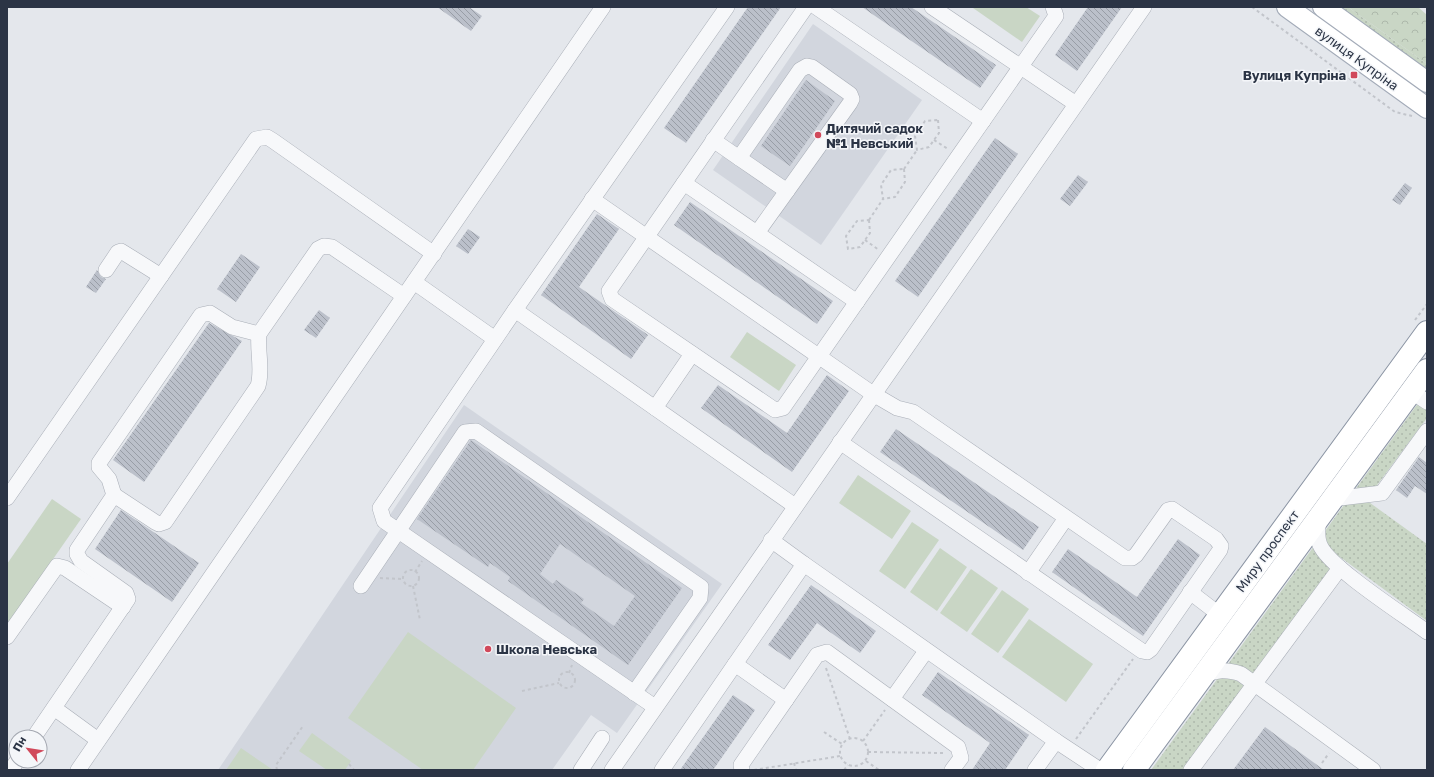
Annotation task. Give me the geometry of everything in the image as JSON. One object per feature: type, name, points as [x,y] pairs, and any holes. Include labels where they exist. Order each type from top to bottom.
[{"type":"highway","name":"Миру проспект","points":[[1107,770],[1427,332]]},
{"type":"highway","name":"Миру проспект","points":[[1136,769],[1389,421],[1419,397],[1427,370]]},
{"type":"highway","points":[[1372,408],[1389,421]]},
{"type":"main road","name":"вулиця Купріна","points":[[1287,7],[1421,113]]},
{"type":"main road","name":"вулиця Купріна","points":[[1323,7],[1427,82]]},
{"type":"lane","points":[[78,770],[603,7]]},
{"type":"lane","points":[[655,707],[384,521],[380,508],[515,310],[727,7]]},
{"type":"lane","points":[[806,7],[609,291],[612,299],[775,410],[784,408],[1021,67],[1056,16],[1053,7]]},
{"type":"lane","points":[[816,7],[983,121]]},
{"type":"lane","points":[[932,7],[1076,104]]},
{"type":"lane","points":[[619,767],[655,707],[1144,7]]},
{"type":"lane","points":[[739,158],[800,70],[808,66],[812,67],[847,91],[852,99],[757,233]]},
{"type":"lane","points":[[7,498],[11,483],[161,276],[256,139],[262,137],[272,140],[434,254]]},
{"type":"lane","points":[[713,140],[787,191]]},
{"type":"lane","points":[[684,183],[857,302]]},
{"type":"lane","points":[[592,199],[873,394],[897,408],[913,412],[1066,518],[1129,559],[1136,555],[1168,510],[1174,510],[1216,538],[1221,546],[1151,649],[1147,652],[1139,650],[840,442]]},
{"type":"lane","points":[[259,334],[232,327],[210,312],[201,315],[99,462],[109,479],[114,495],[155,522],[159,524],[165,522],[258,386],[261,376],[257,347],[259,334],[318,249],[324,246],[332,247],[404,296]]},
{"type":"lane","points":[[106,270],[118,252],[121,251],[161,276]]},
{"type":"lane","points":[[414,282],[495,339]]},
{"type":"lane","points":[[515,310],[795,506]]},
{"type":"lane","points":[[655,408],[692,354]]},
{"type":"lane","points":[[364,582],[465,432],[476,430],[701,587],[700,598],[634,693]]},
{"type":"lane","points":[[1332,499],[1382,493],[1427,431]]},
{"type":"lane","points":[[40,729],[128,599],[126,593],[81,561],[77,554],[77,550],[114,495]]},
{"type":"lane","points":[[1319,517],[1317,532],[1320,545],[1340,568],[1427,632]]},
{"type":"lane","points":[[1028,573],[1066,518]]},
{"type":"lane","points":[[771,540],[926,651],[1100,770]]},
{"type":"lane","points":[[662,770],[804,564]]},
{"type":"lane","points":[[7,637],[57,566],[65,568],[123,607]]},
{"type":"lane","points":[[1191,770],[1340,568]]},
{"type":"lane","points":[[1190,592],[1220,615]]},
{"type":"lane","points":[[892,699],[926,651]]},
{"type":"lane","points":[[742,770],[741,765],[817,655],[827,652],[958,747],[961,758],[952,770]]},
{"type":"lane","points":[[735,664],[786,700]]},
{"type":"lane","points":[[1203,676],[1216,671],[1228,670],[1241,674],[1374,770]]},
{"type":"lane","points":[[54,708],[98,740]]},
{"type":"lane","points":[[581,770],[602,738]]},
{"type":"lane","points":[[1035,770],[1056,740]]},
{"type":"path","points":[[1252,7],[1395,112],[1421,113]]},
{"type":"path","points":[[1367,85],[1368,92]]},
{"type":"path","points":[[883,199],[895,197],[905,182],[904,169],[917,150],[929,147],[939,133],[938,120],[925,121],[915,136],[917,150]]},
{"type":"path","points":[[934,140],[958,157]]},
{"type":"path","points":[[869,220],[856,221],[846,236],[848,250],[860,247],[870,233],[869,220],[883,199],[881,185],[891,170],[904,169]]},
{"type":"path","points":[[403,579],[407,572],[412,571],[416,573],[418,580],[412,586]]},
{"type":"path","points":[[364,582],[403,579]]},
{"type":"path","points":[[403,579],[407,585],[412,586]]},
{"type":"path","points":[[412,586],[420,620]]},
{"type":"path","points":[[1069,749],[1139,650]]},
{"type":"path","points":[[822,654],[850,739]]},
{"type":"path","points":[[563,673],[570,674],[574,677],[574,682],[570,687],[564,688],[560,683],[560,677],[563,673]]},
{"type":"path","points":[[522,691],[560,683]]},
{"type":"path","points":[[863,741],[892,699]]},
{"type":"path","points":[[277,770],[276,766],[303,726]]},
{"type":"path","points":[[824,732],[842,744]]},
{"type":"path","points":[[857,738],[863,741],[868,752],[866,761],[858,766],[848,765],[840,756],[842,744],[850,739],[857,738]]},
{"type":"path","points":[[868,752],[960,753]]},
{"type":"path","points":[[750,770],[840,756]]},
{"type":"path","points":[[866,761],[879,770]]},
{"type":"path","points":[[794,763],[796,770]]},
{"type":"path","points":[[349,764],[354,770]]},
{"type":"path","points":[[844,770],[848,765]]},
{"type":"path","points":[[858,766],[859,770]]},
{"type":"shaded area","name":"Дитячий садок №1 Невський","points":[[813,24],[922,100],[821,245],[713,170]]},
{"type":"shaded area","name":"Школа Невська","points":[[464,405],[722,584],[617,733],[591,715],[552,770],[218,770]]},
{"type":"green space","points":[[1026,7],[1040,16],[1022,42],[973,8]]},
{"type":"green space","points":[[1335,7],[1348,7],[1427,64],[1427,73]]},
{"type":"green space","points":[[1348,7],[1418,7],[1427,15],[1427,64]]},
{"type":"green space","points":[[747,332],[796,365],[779,391],[730,357]]},
{"type":"green space","points":[[1427,391],[1427,418],[1366,500],[1427,544],[1427,621],[1340,557],[1183,770],[1151,770]]},
{"type":"green space","points":[[858,475],[911,511],[892,539],[839,503]]},
{"type":"green space","points":[[52,499],[81,519],[7,625],[7,564]]},
{"type":"green space","points":[[912,522],[939,540],[905,589],[879,571]]},
{"type":"green space","points":[[940,548],[967,567],[937,611],[910,592]]},
{"type":"green space","points":[[971,569],[998,588],[967,632],[940,613]]},
{"type":"green space","points":[[1002,590],[1029,609],[998,653],[971,634]]},
{"type":"green space","points":[[1029,619],[1093,664],[1066,702],[1002,657]]},
{"type":"green space","points":[[408,632],[516,708],[473,770],[423,770],[348,718]]},
{"type":"green space","points":[[312,733],[351,761],[345,770],[327,770],[299,751]]},
{"type":"green space","points":[[241,748],[273,770],[226,770]]},
{"type":"building","points":[[437,7],[469,7],[482,16],[471,31]]},
{"type":"building","points":[[748,7],[781,7],[686,143],[664,128]]},
{"type":"building","points":[[862,7],[911,7],[996,65],[980,88]]},
{"type":"building","points":[[1088,7],[1122,7],[1077,71],[1055,55]]},
{"type":"building","points":[[806,80],[835,101],[790,166],[761,146]]},
{"type":"building","points":[[995,138],[1018,154],[918,297],[895,281]]},
{"type":"building","points":[[1078,175],[1088,182],[1070,206],[1060,199]]},
{"type":"building","points":[[1405,183],[1412,188],[1400,205],[1392,200]]},
{"type":"building","points":[[690,202],[833,301],[817,324],[674,225]]},
{"type":"building","points":[[597,214],[619,229],[579,287],[648,335],[631,359],[541,295]]},
{"type":"building","points":[[468,229],[480,237],[468,254],[456,246]]},
{"type":"building","points":[[241,254],[260,267],[236,302],[217,289]]},
{"type":"building","points":[[97,270],[101,277],[106,279],[96,293],[86,287]]},
{"type":"building","points":[[319,310],[330,318],[316,338],[304,330]]},
{"type":"building","points":[[209,323],[242,341],[144,482],[113,460]]},
{"type":"building","points":[[827,375],[849,391],[792,472],[701,408],[718,385],[787,433]]},
{"type":"building","points":[[896,429],[1039,527],[1023,550],[880,452]]},
{"type":"building","points":[[471,440],[682,588],[628,665],[508,581],[510,577],[490,563],[488,567],[417,519]],"holes":[[[560,544],[635,596],[614,626],[581,603],[584,599],[556,580],[553,584],[540,574]]]},
{"type":"building","points":[[1419,457],[1427,463],[1427,494],[1415,486],[1407,498],[1396,490]]},
{"type":"building","points":[[121,510],[199,563],[172,602],[95,549]]},
{"type":"building","points":[[1178,539],[1200,555],[1143,636],[1052,572],[1068,549],[1137,597]]},
{"type":"building","points":[[811,585],[876,631],[860,653],[817,623],[790,660],[768,645]]},
{"type":"building","points":[[938,672],[1029,735],[1005,770],[972,770],[990,743],[922,695]]},
{"type":"building","points":[[733,695],[755,710],[713,770],[680,770]]},
{"type":"building","points":[[1265,727],[1324,770],[1233,770]]},
{"type":"place","name":"Вулиця Купріна","points":[[1354,75]]},
{"type":"place","name":"Дитячий садок №1 Невський","points":[[818,135]]},
{"type":"place","name":"Школа Невська","points":[[488,649]]}]
